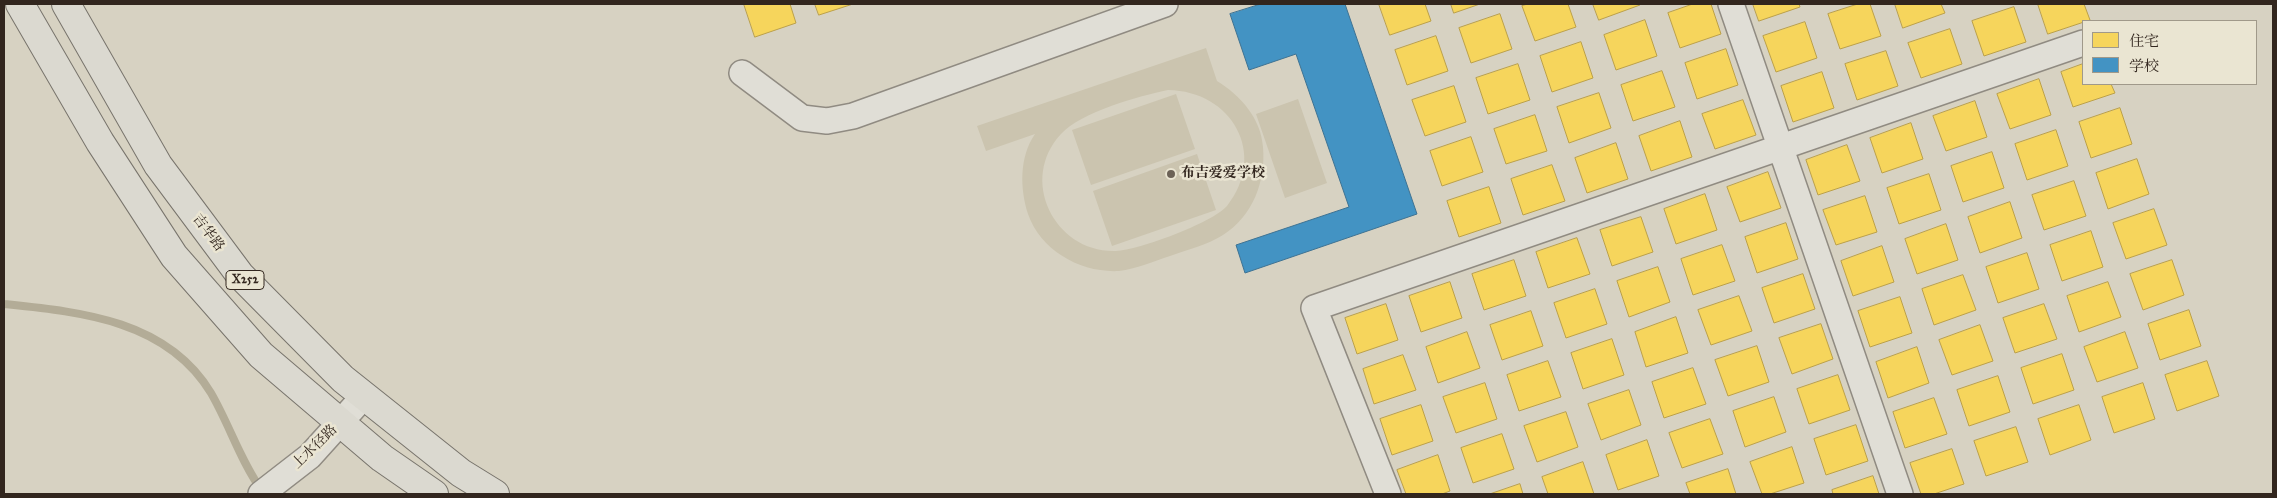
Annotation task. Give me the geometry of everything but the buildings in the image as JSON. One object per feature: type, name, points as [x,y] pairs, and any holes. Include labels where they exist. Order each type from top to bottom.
[{"type":"main road","name":"X252","points":[[20,4],[100,142],[174,256],[261,355],[382,458],[434,494]]},
{"type":"main road","name":"吉华路","points":[[66,4],[158,165],[240,275],[343,379],[461,473],[495,494]]},
{"type":"street","points":[[742,73],[802,118],[828,121],[853,116],[1165,4]]},
{"type":"street","points":[[1732,4],[1900,494]]},
{"type":"street","points":[[1388,494],[1314,308],[2082,44]]},
{"type":"street","name":"上水径路","points":[[261,494],[310,456],[364,396]]},
{"type":"shaded area","points":[[1206,48],[1217,81],[1241,100],[1254,117],[1258,126],[1263,147],[1260,185],[1250,208],[1233,227],[1217,239],[1138,267],[1119,271],[1105,271],[1077,264],[1064,257],[1042,239],[1034,227],[1025,204],[1022,173],[1026,153],[1035,134],[986,151],[977,126]],"holes":[[[1168,90],[1191,93],[1210,101],[1226,113],[1237,129],[1243,147],[1244,166],[1239,186],[1227,206],[1207,220],[1157,241],[1116,251],[1094,248],[1076,240],[1060,227],[1050,210],[1043,192],[1043,172],[1049,152],[1061,134],[1070,126],[1096,112],[1142,96]]]},
{"type":"shaded area","points":[[1176,94],[1195,149],[1091,185],[1072,130]]},
{"type":"shaded area","points":[[1298,99],[1327,183],[1285,198],[1256,114]]},
{"type":"shaded area","points":[[1197,154],[1216,210],[1112,246],[1093,191]]},
{"type":"waterway","points":[[4,304],[92,316],[120,324],[146,335],[171,349],[193,369],[211,393],[247,467],[262,491]]},
{"type":"place","name":"布吉爱爱学校","points":[[1171,174]]}]
